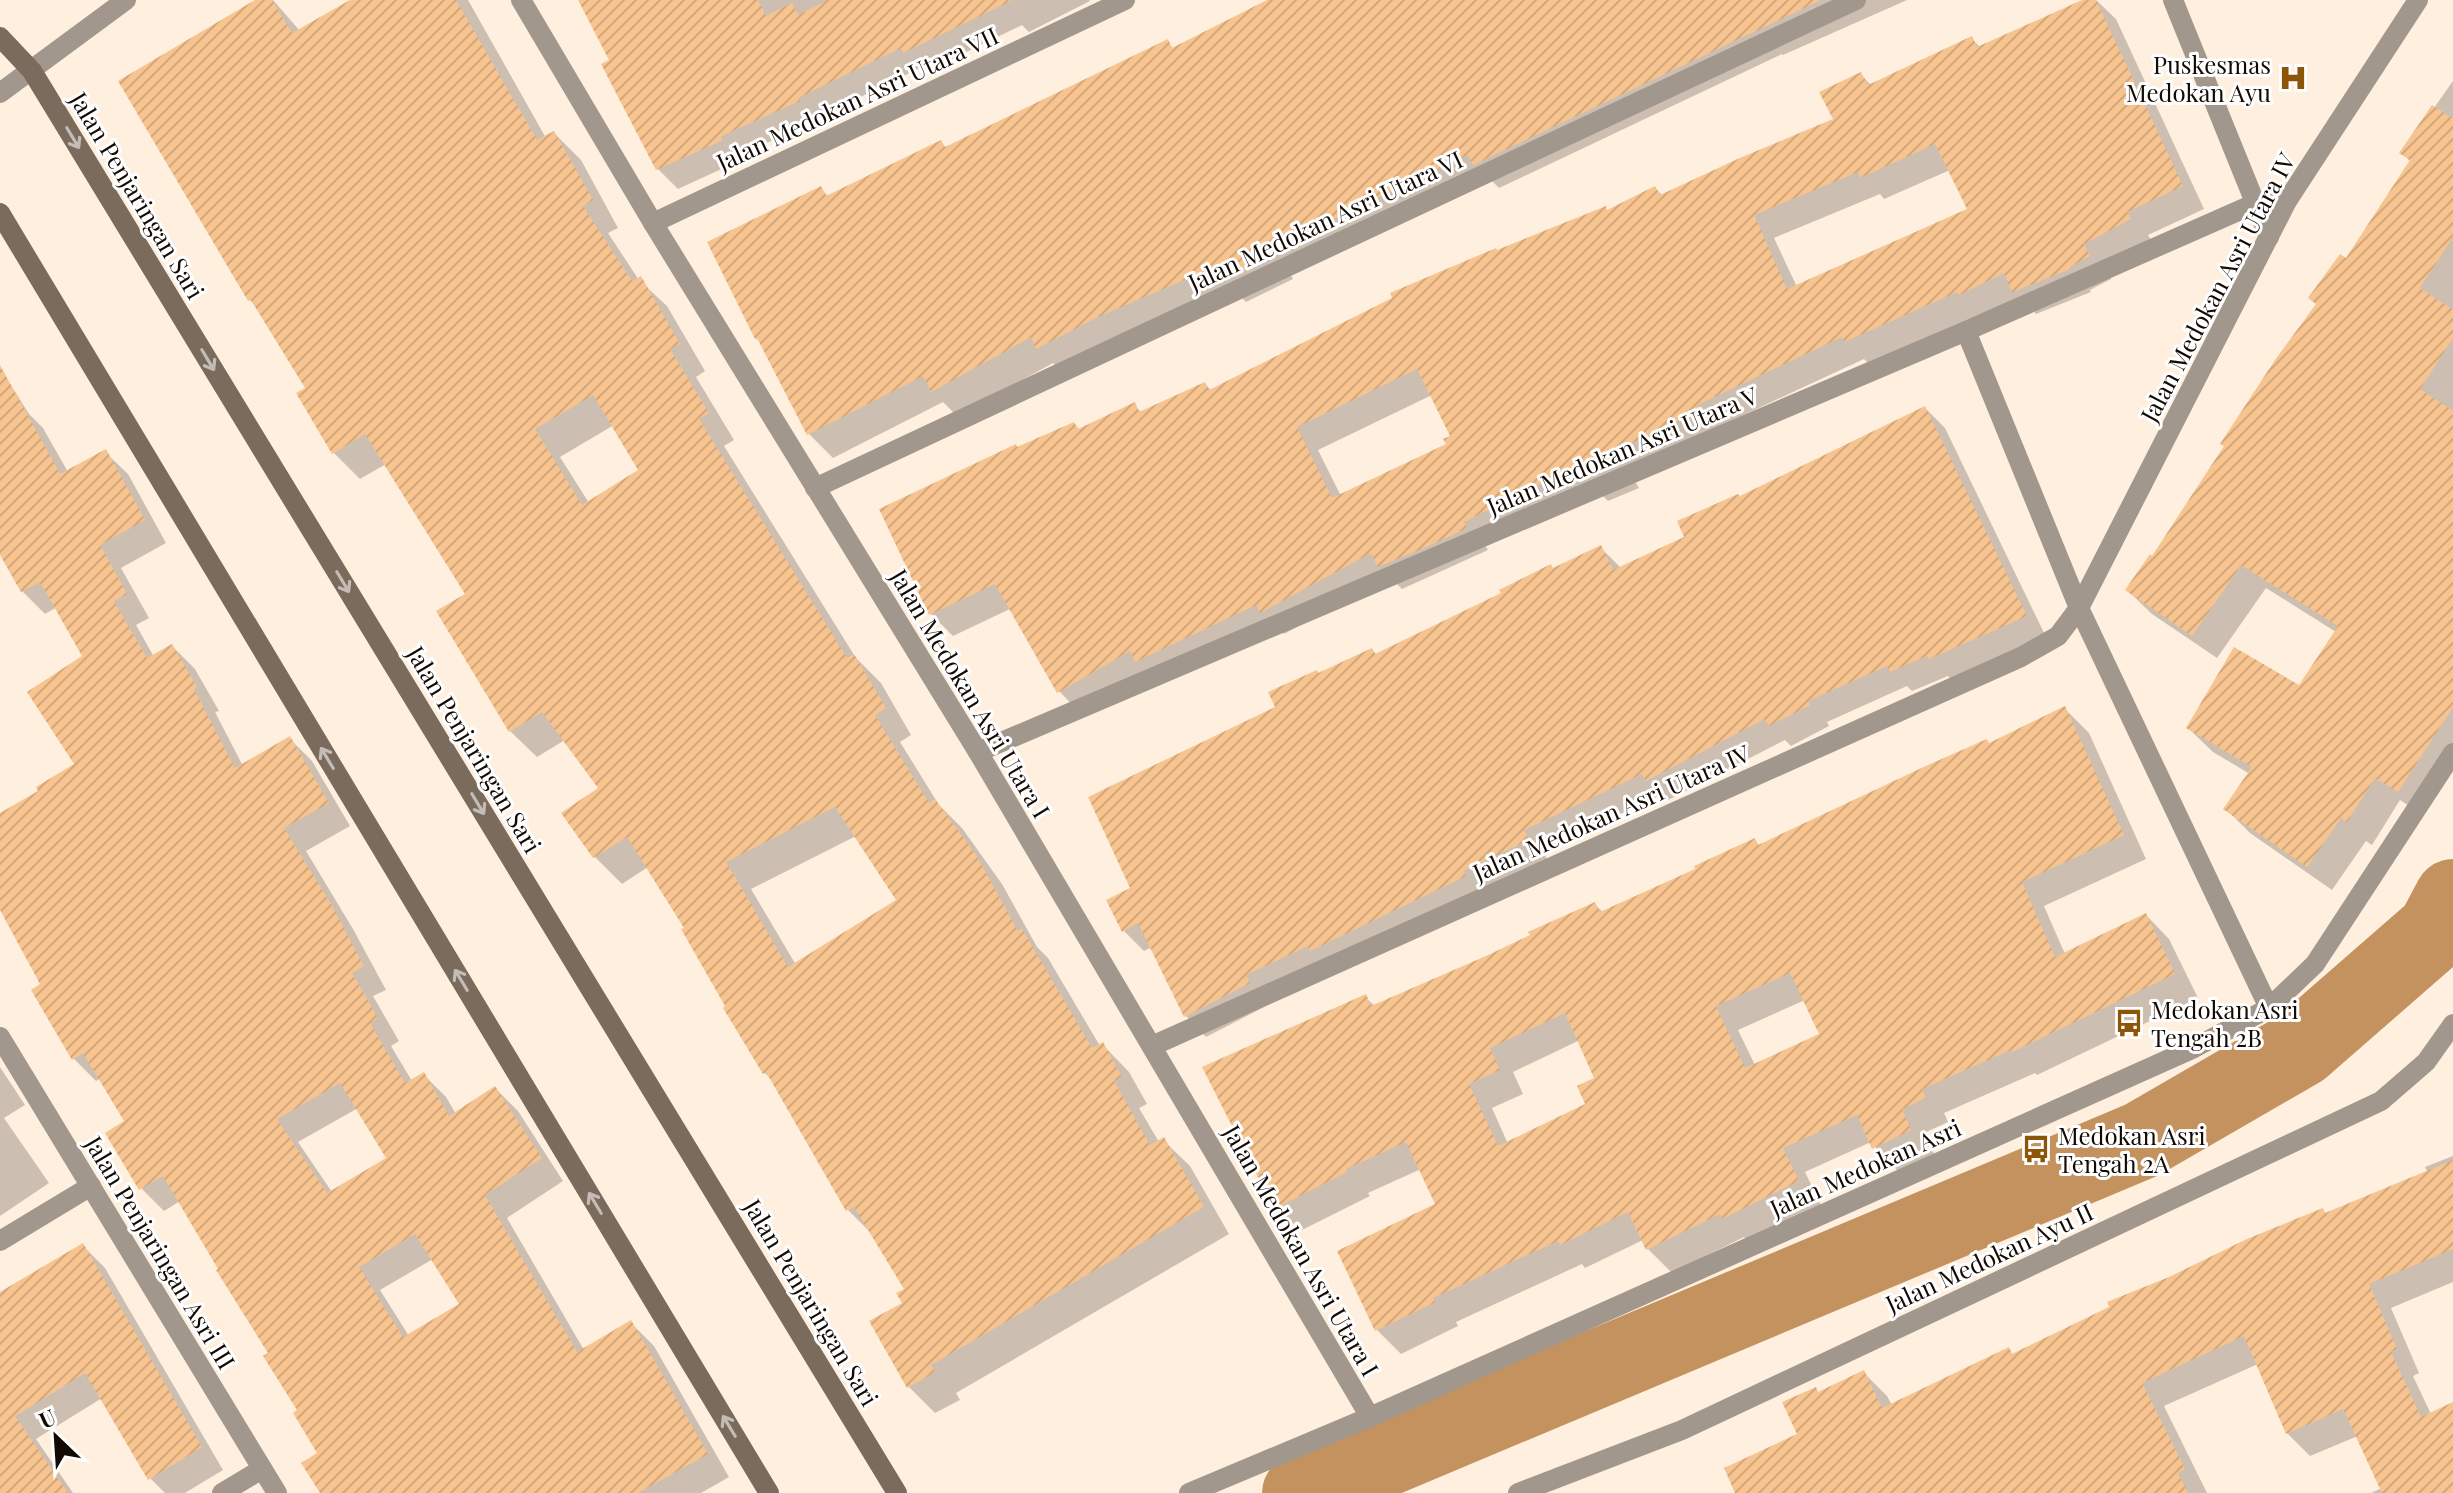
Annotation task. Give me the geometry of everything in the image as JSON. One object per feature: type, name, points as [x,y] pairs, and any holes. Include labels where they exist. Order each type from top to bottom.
[{"type":"street","points":[[0,93],[126,0]]},
{"type":"street","name":"Jalan Medokan Asri Utara I","points":[[521,0],[653,223],[978,752],[1370,1417]]},
{"type":"street","name":"Jalan Medokan Asri Utara VII","points":[[653,223],[1125,0]]},
{"type":"street","name":"Jalan Medokan Asri Utara VI","points":[[815,488],[1856,0]]},
{"type":"street","points":[[2173,0],[2269,237]]},
{"type":"street","name":"Jalan Medokan Asri Utara IV","points":[[1152,1046],[2021,657],[2058,636],[2079,608],[2287,201],[2418,0]]},
{"type":"street","name":"Jalan Penjaringan Sari","points":[[0,37],[32,71],[897,1493]]},
{"type":"street","name":"Jalan Medokan Asri Utara V","points":[[978,752],[1966,331],[2254,204],[2287,201]]},
{"type":"street","points":[[0,213],[769,1493]]},
{"type":"street","points":[[1966,331],[2079,608],[2269,1008]]},
{"type":"street","name":"Jalan Medokan Asri","points":[[1189,1493],[1370,1417],[2194,1048],[2269,1008],[2315,964],[2453,753]]},
{"type":"street","name":"Jalan Medokan Ayu II","points":[[1518,1493],[1682,1430],[2381,1101],[2426,1062],[2453,1024]]},
{"type":"street","name":"Jalan Penjaringan Asri III","points":[[0,1037],[277,1493]]},
{"type":"street","points":[[0,1241],[91,1186]]},
{"type":"street","points":[[222,1493],[262,1469]]},
{"type":"building","points":[[255,0],[272,0],[292,33],[350,0],[456,0],[537,140],[554,131],[593,200],[583,206],[632,281],[641,276],[680,344],[670,349],[709,413],[699,419],[847,658],[854,654],[886,708],[875,715],[929,803],[935,799],[976,855],[1018,931],[1022,929],[1092,1048],[1103,1042],[1122,1077],[1114,1081],[1150,1145],[1164,1137],[1204,1207],[931,1365],[935,1372],[907,1388],[869,1321],[902,1303],[896,1293],[904,1289],[854,1207],[846,1211],[766,1072],[763,1074],[723,1008],[725,1006],[681,929],[684,928],[627,837],[593,858],[561,813],[598,788],[542,712],[509,732],[436,611],[465,594],[365,434],[332,454],[296,393],[305,388],[251,300],[248,301],[118,81]],"holes":[[[593,395],[638,470],[582,505],[535,429]],[[835,807],[896,900],[788,967],[726,862]]]},
{"type":"building","points":[[578,0],[758,0],[766,16],[792,3],[798,15],[828,0],[1013,0],[903,53],[901,48],[798,98],[800,101],[721,136],[723,140],[656,170],[601,64],[609,60]]},
{"type":"building","points":[[1267,0],[1821,0],[1473,165],[1468,155],[1268,250],[1270,254],[1220,279],[1214,267],[1098,317],[1036,349],[1031,337],[931,392],[923,376],[807,435],[707,242],[821,186],[826,196],[941,140],[945,147],[1168,39],[1172,48]]},
{"type":"building","points":[[2082,0],[2096,0],[2183,186],[2127,212],[2131,219],[2084,244],[2090,256],[2071,269],[2012,292],[2004,273],[1844,342],[1842,337],[1697,405],[1699,410],[1612,453],[1618,465],[1584,480],[1577,465],[1464,522],[1467,528],[1431,545],[1378,567],[1371,553],[1260,613],[1256,605],[1135,662],[1130,651],[1057,693],[995,584],[929,615],[879,509],[1016,444],[1017,447],[1074,422],[1078,429],[1135,402],[1139,412],[1205,382],[1209,390],[1392,298],[1390,293],[1496,248],[1606,206],[1607,210],[1655,186],[1660,195],[1833,119],[1819,92],[1861,72],[1868,85],[1972,36],[1977,47]],"holes":[[[1935,144],[1967,209],[1787,289],[1754,215],[1858,172],[1860,178]],[[1417,369],[1450,436],[1443,439],[1446,444],[1332,498],[1297,427]]]},
{"type":"building","points":[[2432,105],[2453,119],[2453,237],[2420,288],[2453,310],[2453,338],[2420,389],[2453,411],[2453,707],[2398,792],[2375,778],[2347,822],[2341,818],[2307,867],[2223,809],[2252,767],[2186,728],[2234,647],[2299,685],[2338,626],[2241,565],[2192,636],[2125,590],[2150,554],[2152,556],[2224,446],[2220,444],[2316,304],[2308,298],[2340,254],[2346,258],[2410,160],[2399,153]]},
{"type":"building","points":[[0,365],[60,474],[106,449],[145,520],[100,545],[127,594],[114,601],[147,658],[172,644],[197,687],[194,689],[235,768],[290,736],[329,803],[284,828],[331,904],[364,966],[352,973],[378,1018],[370,1023],[405,1083],[424,1072],[449,1116],[495,1086],[542,1158],[485,1195],[577,1352],[631,1320],[708,1454],[638,1493],[320,1493],[301,1463],[317,1453],[293,1413],[297,1410],[263,1356],[268,1353],[163,1176],[139,1190],[105,1133],[124,1121],[83,1053],[72,1060],[31,990],[40,984],[0,910],[0,813],[38,791],[36,787],[74,764],[27,692],[82,656],[40,582],[21,592],[0,555]],"holes":[[[340,1083],[386,1158],[327,1193],[277,1119]],[[415,1234],[459,1304],[403,1337],[359,1267]]]},
{"type":"building","points":[[1925,406],[2027,616],[1929,659],[1927,656],[1890,672],[1887,666],[1808,701],[1810,705],[1769,726],[1765,719],[1646,781],[1642,774],[1524,830],[1529,840],[1463,871],[1466,876],[1310,951],[1308,946],[1246,975],[1250,983],[1184,1017],[1138,923],[1122,932],[1106,900],[1130,888],[1088,797],[1275,707],[1268,692],[1372,648],[1375,654],[1501,593],[1499,590],[1551,564],[1553,568],[1601,545],[1613,570],[1684,537],[1677,521],[1738,494],[1740,496]]},
{"type":"building","points":[[2065,706],[2124,835],[2022,882],[2055,957],[2146,913],[2175,974],[2012,1052],[1922,1089],[1926,1098],[1902,1109],[1911,1130],[1872,1149],[1857,1115],[1783,1148],[1799,1181],[1722,1219],[1720,1214],[1646,1250],[1628,1212],[1560,1245],[1558,1241],[1433,1298],[1436,1302],[1375,1331],[1337,1251],[1435,1204],[1406,1142],[1346,1169],[1347,1172],[1274,1209],[1202,1067],[1366,994],[1371,1006],[1486,956],[1530,935],[1528,932],[1595,902],[1600,912],[1755,838],[1758,845],[1928,765],[1987,739],[1989,743]],"holes":[[[1790,973],[1819,1034],[1745,1068],[1716,1006]],[[1565,1013],[1594,1078],[1577,1086],[1585,1104],[1498,1146],[1469,1084],[1500,1070],[1490,1048]]]},
{"type":"building","points":[[2453,1160],[2453,1249],[2369,1284],[2397,1349],[2391,1352],[2421,1417],[2453,1402],[2453,1493],[2382,1493],[2343,1409],[2286,1434],[2244,1336],[2142,1383],[2185,1469],[2178,1473],[2188,1493],[1735,1493],[1724,1468],[1797,1434],[1782,1402],[1816,1387],[1818,1392],[1864,1370],[1882,1408],[2009,1347],[2012,1354],[2109,1307],[2107,1302],[2169,1277],[2247,1239],[2323,1208],[2325,1213]]},
{"type":"building","points":[[83,1243],[202,1447],[148,1480],[85,1373],[15,1416],[68,1493],[0,1493],[0,1292]]},
{"type":"waterway","points":[[1301,1493],[2142,1140],[2301,1048],[2436,930],[2453,898]]},
{"type":"place","name":"Puskesmas Medokan Ayu","points":[[2293,78]]},
{"type":"place","name":"Medokan Asri Tengah 2B","points":[[2129,1023]]},
{"type":"place","name":"Medokan Asri Tengah 2A","points":[[2036,1149]]}]
